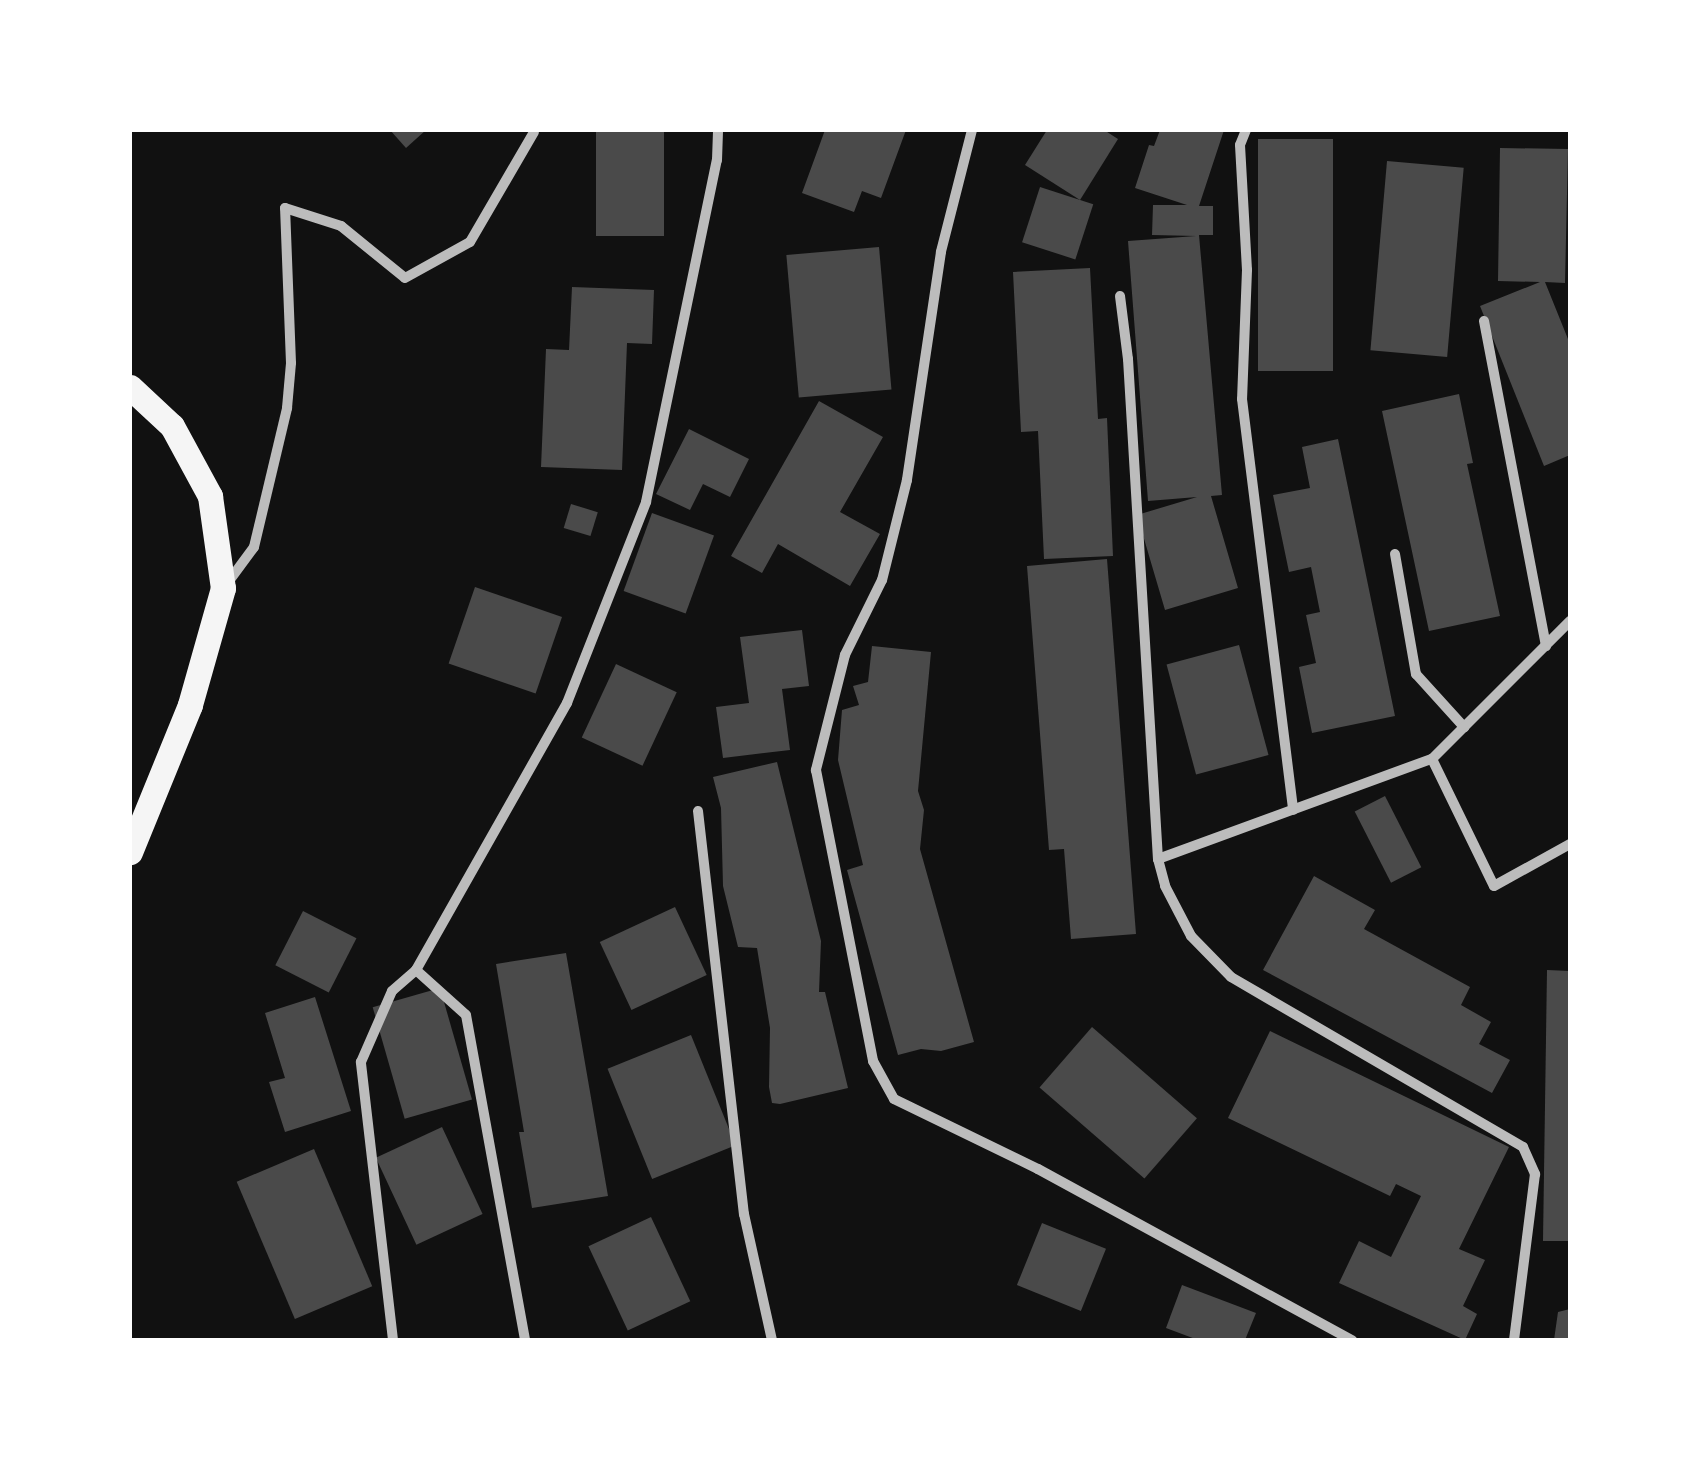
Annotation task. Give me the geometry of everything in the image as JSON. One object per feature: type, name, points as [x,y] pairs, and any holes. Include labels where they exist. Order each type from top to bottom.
[{"type":"main road","points":[[130,387],[172,426],[210,496],[223,588],[190,704],[130,852]]},
{"type":"street","points":[[394,1340],[361,1062],[392,991],[416,970],[567,703],[646,502],[717,160],[718,130]]},
{"type":"street","points":[[972,130],[941,252],[907,480],[882,580],[845,655],[816,770],[873,1061],[894,1099],[1038,1170],[1352,1340]]},
{"type":"street","points":[[1246,130],[1240,145],[1247,270],[1242,400],[1293,810]]},
{"type":"street","points":[[223,588],[254,547],[287,408],[292,364],[285,208],[341,226],[405,278],[470,242],[534,132]]},
{"type":"street","points":[[1120,296],[1128,359],[1158,859],[1170,900],[1191,936],[1231,977],[1523,1147],[1534,1174],[1514,1340]]},
{"type":"street","points":[[1484,321],[1546,646]]},
{"type":"street","points":[[1395,554],[1416,674],[1464,727]]},
{"type":"street","points":[[1158,859],[1432,759],[1570,621]]},
{"type":"street","points":[[1432,759],[1494,886],[1570,844]]},
{"type":"street","points":[[698,811],[744,1214],[772,1340]]},
{"type":"street","points":[[416,970],[466,1016],[525,1340]]},
{"type":"building","points":[[390,130],[426,130],[406,148]]},
{"type":"building","points":[[596,130],[664,130],[664,236],[596,236]]},
{"type":"building","points":[[825,130],[906,130],[881,198],[862,191],[854,212],[802,193]]},
{"type":"building","points":[[1047,130],[1104,130],[1118,139],[1080,200],[1025,165]]},
{"type":"building","points":[[1160,130],[1224,130],[1199,206],[1213,206],[1213,235],[1199,235],[1222,495],[1211,496],[1238,588],[1165,610],[1137,515],[1197,497],[1148,501],[1128,241],[1196,236],[1152,235],[1153,205],[1187,205],[1135,188],[1149,145],[1154,146]]},
{"type":"building","points":[[1258,139],[1333,139],[1333,371],[1258,371]]},
{"type":"building","points":[[1500,148],[1568,149],[1565,283],[1545,282],[1570,344],[1570,455],[1544,466],[1480,306],[1540,282],[1498,281]]},
{"type":"building","points":[[1387,161],[1464,168],[1447,357],[1370,350]]},
{"type":"building","points":[[1040,187],[1093,204],[1075,259],[1022,242]]},
{"type":"building","points":[[879,247],[891,389],[799,398],[786,255]]},
{"type":"building","points":[[1090,268],[1098,419],[1107,418],[1113,556],[1044,559],[1038,431],[1021,432],[1013,272]]},
{"type":"building","points":[[572,287],[654,290],[652,344],[627,343],[622,470],[541,467],[546,349],[569,350]]},
{"type":"building","points":[[1459,394],[1473,463],[1467,464],[1500,616],[1429,631],[1382,411]]},
{"type":"building","points":[[819,401],[883,437],[840,512],[880,534],[850,586],[778,544],[762,573],[731,556]]},
{"type":"building","points":[[689,429],[749,459],[730,497],[703,484],[690,510],[656,494]]},
{"type":"building","points":[[1338,439],[1395,716],[1312,733],[1299,667],[1316,663],[1306,615],[1320,612],[1311,567],[1289,572],[1273,495],[1310,488],[1302,447]]},
{"type":"building","points":[[571,504],[598,512],[590,536],[564,528]]},
{"type":"building","points":[[652,513],[714,536],[686,614],[624,591]]},
{"type":"building","points":[[1107,559],[1136,934],[1071,939],[1064,849],[1049,850],[1027,566]]},
{"type":"building","points":[[475,587],[562,617],[536,694],[449,664]]},
{"type":"building","points":[[802,630],[809,686],[782,689],[790,750],[723,758],[716,707],[749,703],[740,637]]},
{"type":"building","points":[[1239,645],[1269,755],[1196,775],[1167,664]]},
{"type":"building","points":[[872,646],[931,652],[918,791],[924,810],[920,849],[974,1042],[941,1051],[921,1049],[898,1055],[847,870],[863,865],[838,760],[842,710],[859,705],[853,686],[868,682]]},
{"type":"building","points":[[616,664],[677,692],[642,766],[582,737]]},
{"type":"building","points":[[777,762],[821,941],[819,992],[825,992],[848,1088],[780,1104],[772,1103],[769,1087],[770,1028],[757,948],[738,947],[723,886],[721,808],[713,777]]},
{"type":"building","points":[[1385,796],[1421,867],[1391,883],[1355,811]]},
{"type":"building","points":[[1314,876],[1375,910],[1364,929],[1470,987],[1461,1005],[1491,1022],[1479,1044],[1510,1060],[1492,1093],[1263,970]]},
{"type":"building","points":[[675,907],[707,975],[631,1010],[600,942]]},
{"type":"building","points":[[303,911],[356,938],[329,993],[275,965]]},
{"type":"building","points":[[566,953],[608,1196],[532,1208],[519,1132],[524,1132],[496,964]]},
{"type":"building","points":[[1547,970],[1570,971],[1570,1241],[1543,1241]]},
{"type":"building","points":[[440,988],[472,1100],[405,1119],[373,1007]]},
{"type":"building","points":[[315,997],[351,1111],[285,1132],[269,1082],[285,1078],[265,1013]]},
{"type":"building","points":[[1092,1027],[1197,1118],[1144,1179],[1040,1087]]},
{"type":"building","points":[[1270,1031],[1509,1147],[1459,1249],[1485,1260],[1463,1306],[1477,1314],[1465,1340],[1339,1283],[1359,1241],[1391,1257],[1421,1196],[1396,1184],[1390,1196],[1228,1118]]},
{"type":"building","points":[[691,1035],[736,1145],[652,1179],[608,1069]]},
{"type":"building","points":[[442,1127],[483,1214],[416,1245],[376,1158]]},
{"type":"building","points":[[314,1149],[372,1286],[295,1319],[237,1182]]},
{"type":"building","points":[[651,1217],[690,1301],[628,1330],[588,1246]]},
{"type":"building","points":[[1042,1223],[1106,1249],[1081,1311],[1017,1285]]},
{"type":"building","points":[[1182,1285],[1256,1313],[1245,1340],[1198,1340],[1166,1328]]},
{"type":"building","points":[[1570,1309],[1570,1340],[1554,1340],[1558,1312]]}]
